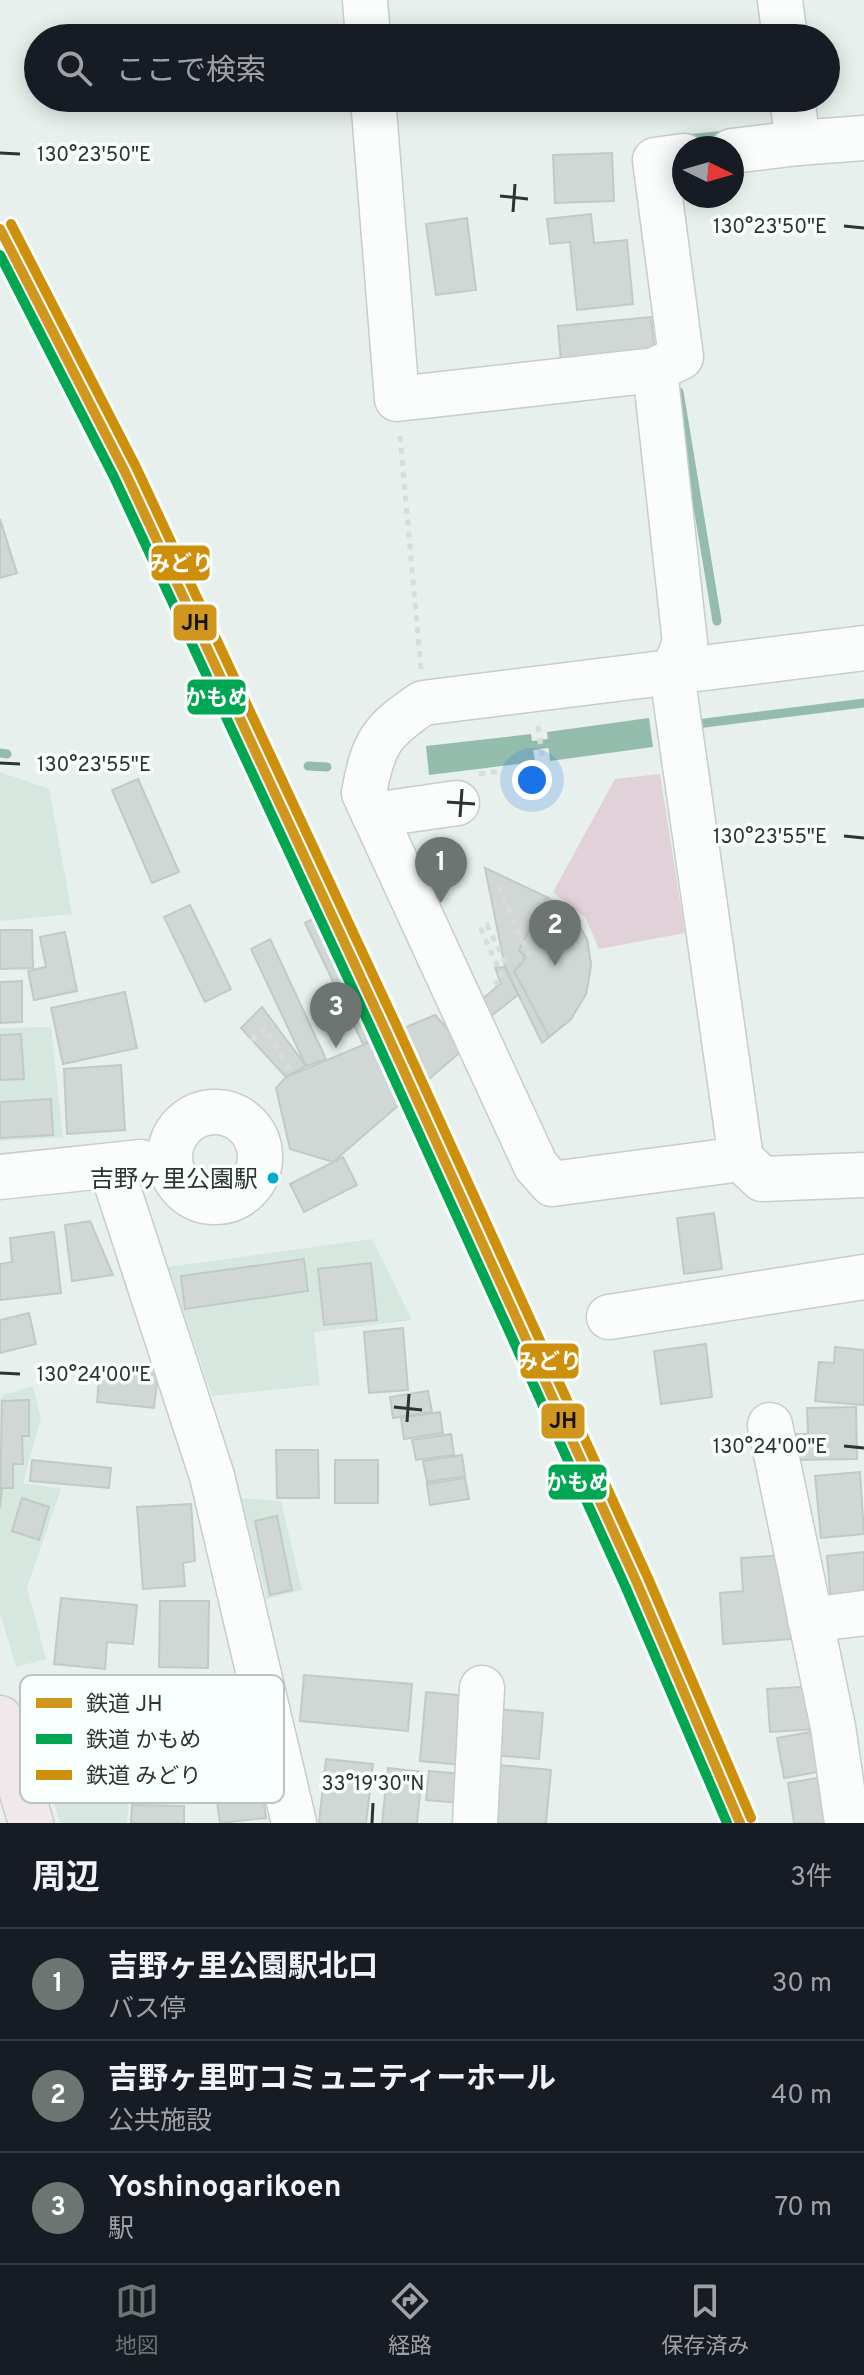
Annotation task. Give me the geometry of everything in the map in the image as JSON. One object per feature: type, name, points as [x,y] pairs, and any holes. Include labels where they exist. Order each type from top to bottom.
[{"type":"highway","points":[[0,1718],[20,1786]]},
{"type":"highway","points":[[25,1803],[31,1823]]},
{"type":"street","points":[[365,0],[367,24]]},
{"type":"street","points":[[780,0],[783,24]]},
{"type":"street","points":[[374,112],[397,399],[655,370],[681,357],[655,160],[672,158]]},
{"type":"street","points":[[794,112],[798,143]]},
{"type":"street","points":[[744,150],[864,138]]},
{"type":"street","points":[[655,370],[685,643],[672,674],[704,972],[741,1159],[762,1179],[864,1175]]},
{"type":"street","points":[[741,1159],[552,1184],[536,1166],[364,793],[370,758],[390,725],[423,703],[864,648]]},
{"type":"street","points":[[374,815],[457,803]]},
{"type":"street","points":[[0,1177],[111,1167],[168,1157]]},
{"type":"street","points":[[111,1167],[212,1476],[259,1675]]},
{"type":"street","points":[[609,1317],[864,1277]]},
{"type":"street","points":[[770,1425],[833,1727],[847,1823]]},
{"type":"street","points":[[810,1620],[864,1613]]},
{"type":"street","points":[[475,1823],[482,1688]]},
{"type":"street","points":[[284,1781],[294,1823]]},
{"type":"path","points":[[397,399],[422,678]]},
{"type":"path","points":[[538,721],[543,762]]},
{"type":"path","points":[[498,886],[529,955]]},
{"type":"path","points":[[489,972],[495,985],[503,979],[481,929],[487,925],[507,966]]},
{"type":"path","points":[[252,1040],[265,1028],[292,1073]]},
{"type":"shaded area","points":[[649,718],[653,747],[550,761],[547,732]]},
{"type":"shaded area","points":[[531,734],[535,762],[429,775],[426,746]]},
{"type":"shaded area","points":[[0,772],[49,789],[72,914],[0,921]]},
{"type":"shaded area","points":[[660,774],[685,933],[599,949],[585,917],[553,892],[615,779]]},
{"type":"shaded area","points":[[51,1027],[63,1137],[0,1141],[0,1028]]},
{"type":"shaded area","points":[[372,1239],[412,1320],[314,1332],[320,1385],[212,1396],[168,1267]]},
{"type":"shaded area","points":[[33,1386],[41,1418],[23,1483],[61,1489],[27,1587],[46,1659],[16,1667],[0,1612],[0,1400],[3,1395]]},
{"type":"shaded area","points":[[241,1498],[281,1501],[302,1590],[267,1599]]},
{"type":"shaded area","points":[[54,1803],[129,1803],[127,1823],[60,1823]]},
{"type":"building","points":[[612,153],[614,201],[555,203],[553,155]]},
{"type":"building","points":[[591,214],[594,243],[627,240],[633,304],[577,310],[570,242],[550,244],[547,219]]},
{"type":"building","points":[[467,218],[476,290],[436,295],[426,224]]},
{"type":"building","points":[[651,317],[655,353],[561,363],[558,326]]},
{"type":"building","points":[[0,519],[17,573],[0,578]]},
{"type":"building","points":[[138,779],[179,872],[152,883],[112,790]]},
{"type":"building","points":[[485,868],[547,897],[572,914],[587,939],[591,965],[586,994],[571,1019],[542,1043],[505,967]]},
{"type":"building","points":[[547,897],[572,914],[587,939],[591,965],[586,994],[571,1019],[549,1037],[514,971],[523,962],[525,956],[519,950]]},
{"type":"building","points":[[190,905],[231,989],[205,1002],[164,917]]},
{"type":"building","points":[[324,913],[387,1034],[363,1044],[305,923]]},
{"type":"building","points":[[0,930],[32,930],[33,968],[0,969]]},
{"type":"building","points":[[65,932],[77,991],[34,1000],[28,971],[46,967],[40,937]]},
{"type":"building","points":[[270,939],[326,1059],[306,1066],[251,949]]},
{"type":"building","points":[[505,967],[518,995],[459,1041],[448,1029],[501,983],[495,968]]},
{"type":"building","points":[[22,981],[22,1022],[0,1023],[0,982]]},
{"type":"building","points":[[125,992],[137,1048],[63,1064],[51,1008]]},
{"type":"building","points":[[262,1007],[306,1066],[286,1077],[241,1028]]},
{"type":"building","name":"吉野ヶ里公園駅","points":[[435,1015],[465,1048],[333,1162],[290,1149],[276,1088],[286,1077]]},
{"type":"building","points":[[21,1034],[24,1079],[0,1080],[0,1035]]},
{"type":"building","points":[[121,1065],[125,1130],[67,1134],[64,1069]]},
{"type":"building","points":[[51,1099],[53,1135],[0,1138],[0,1102]]},
{"type":"building","points":[[343,1157],[357,1185],[304,1212],[290,1184]]},
{"type":"building","points":[[714,1213],[722,1269],[684,1274],[677,1218]]},
{"type":"building","points":[[90,1221],[113,1275],[72,1281],[65,1225]]},
{"type":"building","points":[[54,1232],[61,1293],[0,1300],[0,1264],[12,1262],[10,1238]]},
{"type":"building","points":[[304,1259],[308,1291],[185,1309],[181,1276]]},
{"type":"building","points":[[371,1263],[377,1320],[324,1325],[318,1269]]},
{"type":"building","points":[[29,1313],[36,1344],[0,1353],[0,1320]]},
{"type":"building","points":[[403,1328],[408,1390],[369,1393],[364,1332]]},
{"type":"building","points":[[706,1344],[712,1397],[661,1404],[654,1351]]},
{"type":"building","points":[[835,1347],[864,1350],[864,1405],[815,1401],[819,1362],[834,1363]]},
{"type":"building","points":[[100,1369],[158,1374],[154,1408],[97,1402]]},
{"type":"building","points":[[428,1391],[432,1412],[393,1418],[390,1397]]},
{"type":"building","points":[[29,1400],[29,1436],[22,1436],[23,1464],[13,1464],[13,1488],[2,1488],[0,1508],[2,1401]]},
{"type":"building","points":[[856,1407],[857,1459],[792,1460],[792,1434],[808,1434],[807,1408]]},
{"type":"building","points":[[440,1412],[443,1433],[404,1439],[401,1418]]},
{"type":"building","points":[[451,1434],[454,1455],[416,1460],[412,1440]]},
{"type":"building","points":[[276,1450],[318,1450],[319,1498],[277,1498]]},
{"type":"building","points":[[462,1455],[465,1476],[427,1482],[423,1461]]},
{"type":"building","points":[[32,1460],[111,1468],[109,1488],[30,1481]]},
{"type":"building","points":[[335,1460],[378,1460],[378,1503],[335,1503]]},
{"type":"building","points":[[860,1472],[864,1534],[821,1538],[815,1476]]},
{"type":"building","points":[[465,1478],[469,1499],[430,1505],[427,1484]]},
{"type":"building","points":[[22,1498],[49,1507],[39,1540],[12,1531]]},
{"type":"building","points":[[191,1504],[195,1561],[183,1563],[185,1586],[143,1589],[137,1507]]},
{"type":"building","points":[[277,1516],[292,1590],[270,1595],[255,1521]]},
{"type":"building","points":[[864,1552],[864,1601],[831,1604],[827,1556]]},
{"type":"building","points":[[786,1555],[791,1639],[723,1644],[720,1593],[743,1591],[741,1558]]},
{"type":"building","points":[[61,1598],[137,1605],[133,1644],[107,1642],[105,1669],[54,1664]]},
{"type":"building","points":[[160,1601],[209,1601],[208,1668],[159,1667]]},
{"type":"building","points":[[304,1675],[412,1684],[408,1731],[300,1721]]},
{"type":"building","points":[[816,1686],[819,1729],[770,1732],[767,1689]]},
{"type":"building","points":[[426,1692],[468,1696],[462,1765],[420,1761]]},
{"type":"building","points":[[498,1709],[543,1713],[539,1759],[494,1755]]},
{"type":"building","points":[[811,1732],[818,1772],[784,1778],[777,1738]]},
{"type":"building","points":[[326,1759],[373,1764],[366,1823],[319,1823]]},
{"type":"building","points":[[499,1765],[551,1770],[546,1823],[494,1823]]},
{"type":"building","points":[[388,1768],[422,1772],[417,1823],[382,1823]]},
{"type":"building","points":[[429,1771],[464,1774],[461,1803],[426,1800]]},
{"type":"building","points":[[823,1777],[831,1823],[794,1823],[788,1783]]},
{"type":"building","points":[[217,1803],[264,1803],[266,1818],[220,1823]]},
{"type":"building","points":[[132,1805],[184,1806],[184,1823],[131,1823]]},
{"type":"waterway","points":[[717,136],[727,135]]},
{"type":"waterway","points":[[679,392],[717,621]]},
{"type":"waterway","points":[[689,725],[864,703]]},
{"type":"waterway","points":[[522,747],[559,742]]},
{"type":"waterway","points":[[0,753],[7,754]]},
{"type":"waterway","points":[[308,766],[327,767]]},
{"type":"rail line","name":"みどり","points":[[11,224],[136,467],[393,1018],[648,1578],[751,1818]]},
{"type":"rail line","name":"JH","points":[[0,229],[125,472],[382,1023],[637,1583],[740,1823]]},
{"type":"rail line","name":"かもめ","points":[[0,255],[114,477],[371,1028],[626,1588],[727,1823]]},
{"type":"place","name":"吉野ヶ里公園駅北口","points":[[441,903]]},
{"type":"place","name":"吉野ヶ里町コミュニティーホール","points":[[555,966]]},
{"type":"place","name":"Yoshinogarikoen","points":[[336,1048]]},
{"type":"place","name":"吉野ヶ里公園駅","points":[[273,1178]]}]
